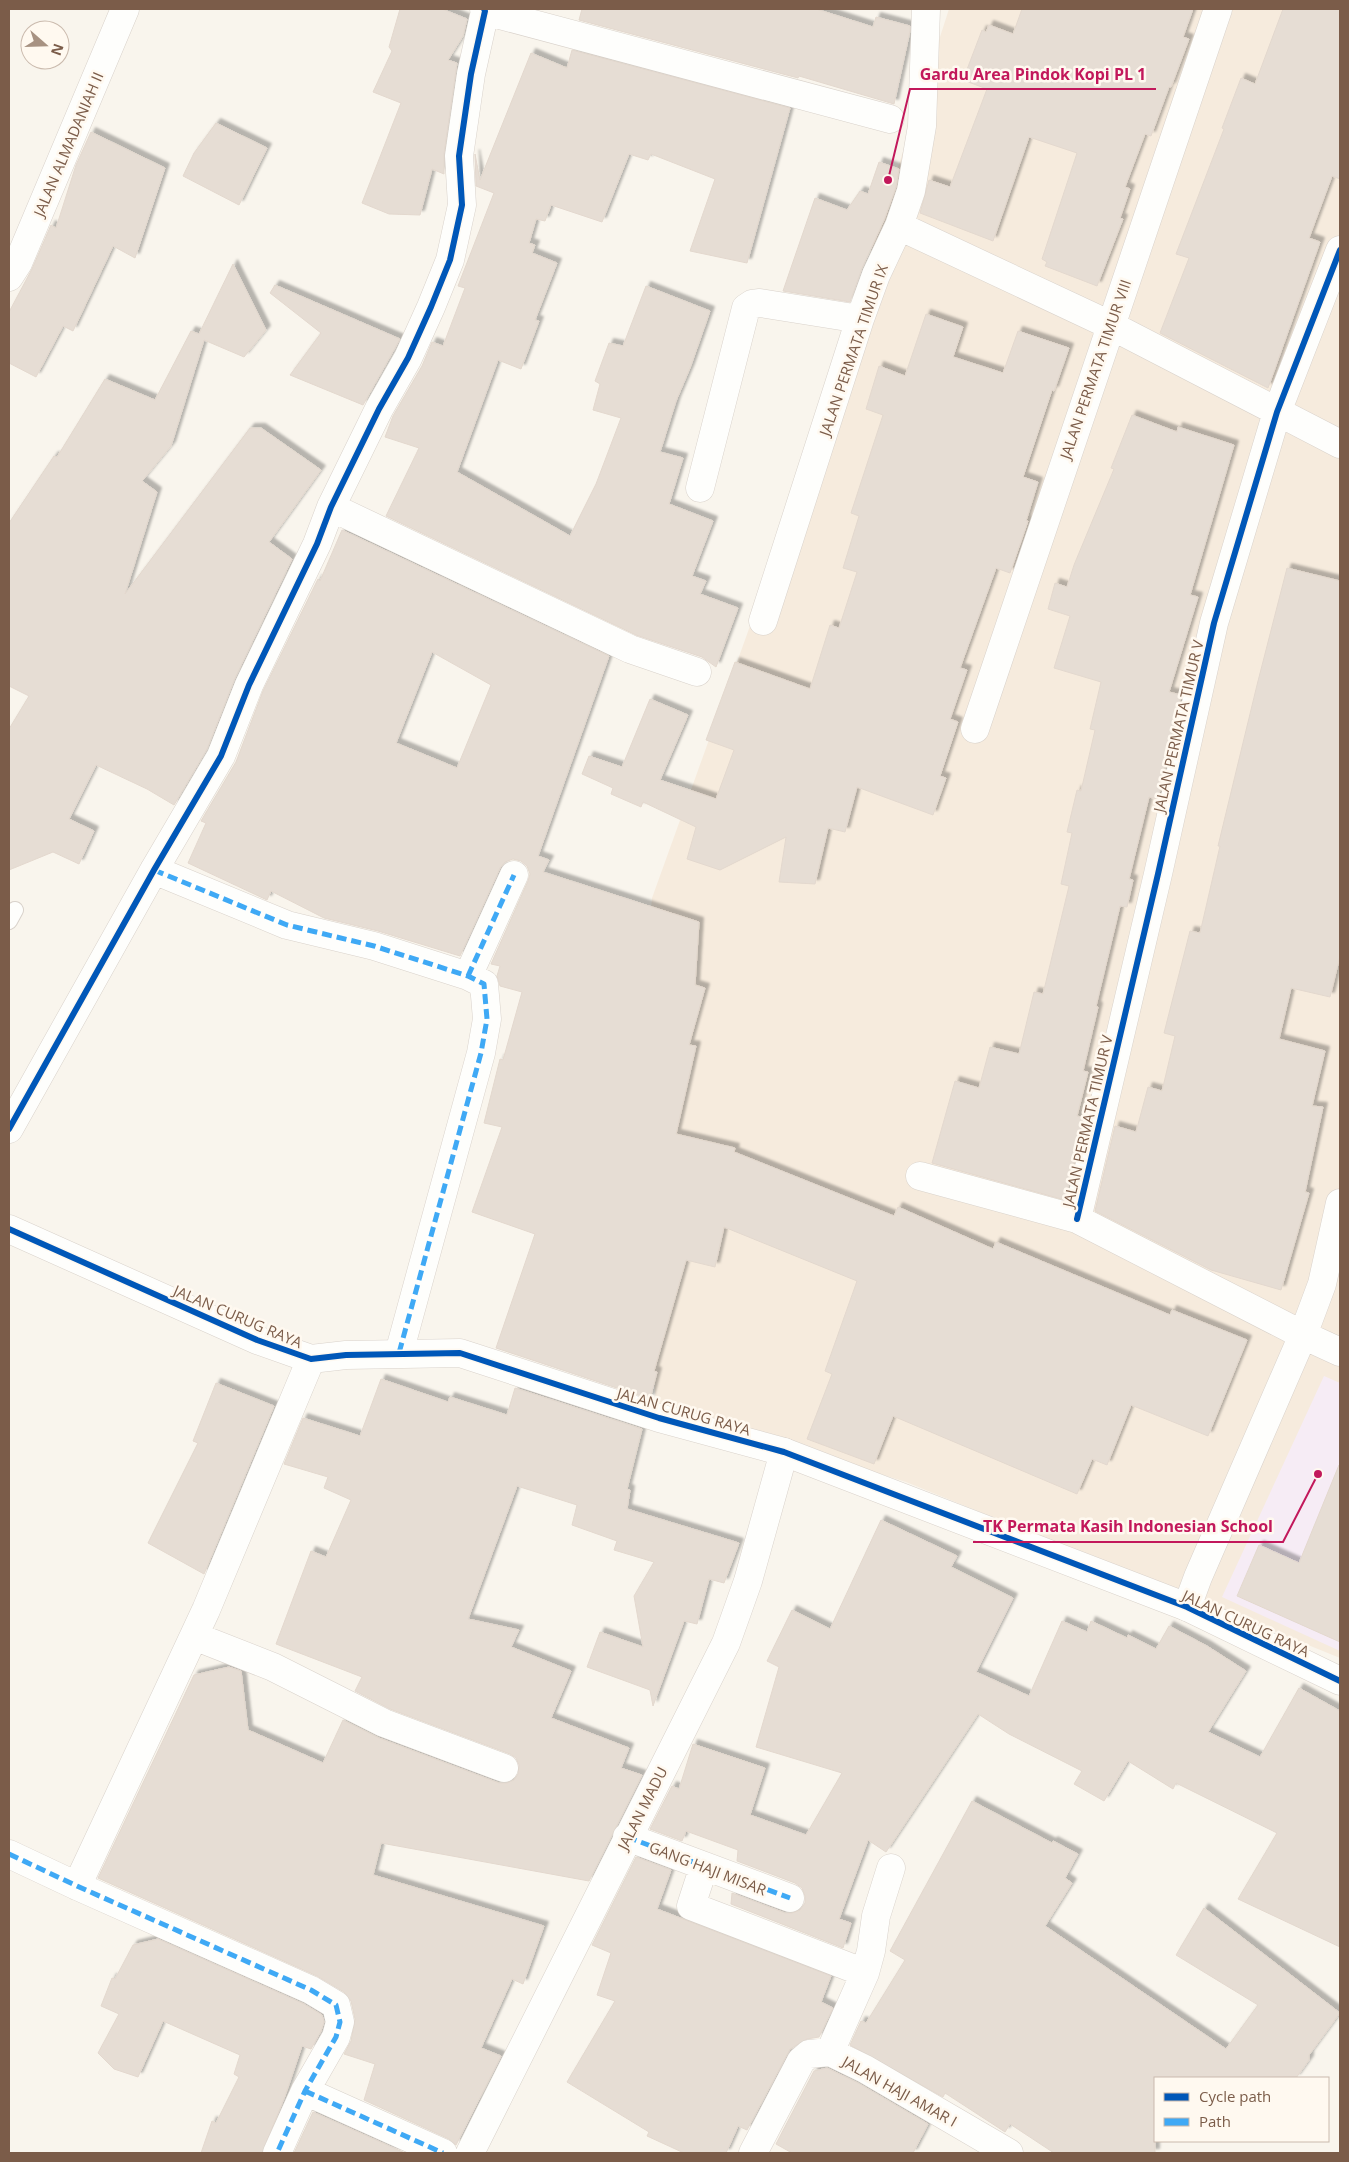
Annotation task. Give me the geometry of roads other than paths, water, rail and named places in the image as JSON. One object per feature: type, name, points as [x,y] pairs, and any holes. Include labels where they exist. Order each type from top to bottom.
[{"type":"street","name":"JALAN ALMADANIAH II","points":[[9,277],[18,262],[125,9]]},
{"type":"street","name":"JALAN PERMATA TIMUR IX","points":[[766,610],[860,320],[876,275],[899,226],[911,191],[922,126],[926,9]]},
{"type":"street","name":"JALAN PERMATA TIMUR VIII","points":[[975,729],[1218,9]]},
{"type":"street","points":[[9,1130],[154,870],[221,756],[249,685],[379,409],[408,358],[450,260],[462,205],[460,147],[471,74],[485,10],[890,119]]},
{"type":"street","points":[[899,226],[1110,325],[1340,444]]},
{"type":"street","name":"JALAN PERMATA TIMUR V","points":[[1077,1218],[1158,874],[1214,623],[1277,412],[1340,250]]},
{"type":"street","points":[[700,488],[746,308],[752,304],[760,303],[860,320]]},
{"type":"street","points":[[332,507],[630,649],[697,672]]},
{"type":"street","points":[[154,870],[287,925],[374,946],[468,976],[484,984],[487,1000],[487,1019],[481,1053],[399,1353]]},
{"type":"street","points":[[468,976],[514,875]]},
{"type":"street","points":[[920,1176],[1077,1218],[1303,1335],[1340,1352]]},
{"type":"street","points":[[1187,1607],[1198,1577],[1303,1335],[1331,1288],[1340,1203]]},
{"type":"street","name":"JALAN CURUG RAYA","points":[[9,1229],[257,1340],[311,1359],[346,1355],[460,1353],[659,1418],[784,1452],[1187,1607],[1340,1681]]},
{"type":"street","points":[[77,1886],[194,1636],[311,1359]]},
{"type":"street","name":"JALAN MADU","points":[[470,2153],[726,1643],[748,1581],[784,1452]]},
{"type":"street","points":[[194,1636],[273,1667],[384,1723],[504,1768]]},
{"type":"street","name":"GANG HAJI MISAR","points":[[627,1837],[790,1898]]},
{"type":"street","points":[[9,1854],[311,1990],[336,2005],[340,2022],[336,2037],[304,2092],[277,2153]]},
{"type":"street","points":[[704,1866],[691,1906],[865,1972]]},
{"type":"street","points":[[830,2052],[865,1972],[871,1951],[876,1916],[891,1868]]},
{"type":"street","name":"JALAN HAJI AMAR I","points":[[753,2153],[801,2061],[809,2054],[830,2052],[865,2069],[1009,2153]]},
{"type":"street","points":[[304,2092],[443,2153]]},
{"type":"place","name":"Gardu Area Pindok Kopi PL 1","points":[[888,180]]},
{"type":"place","name":"TK Permata Kasih Indonesian School","points":[[1318,1474]]}]
